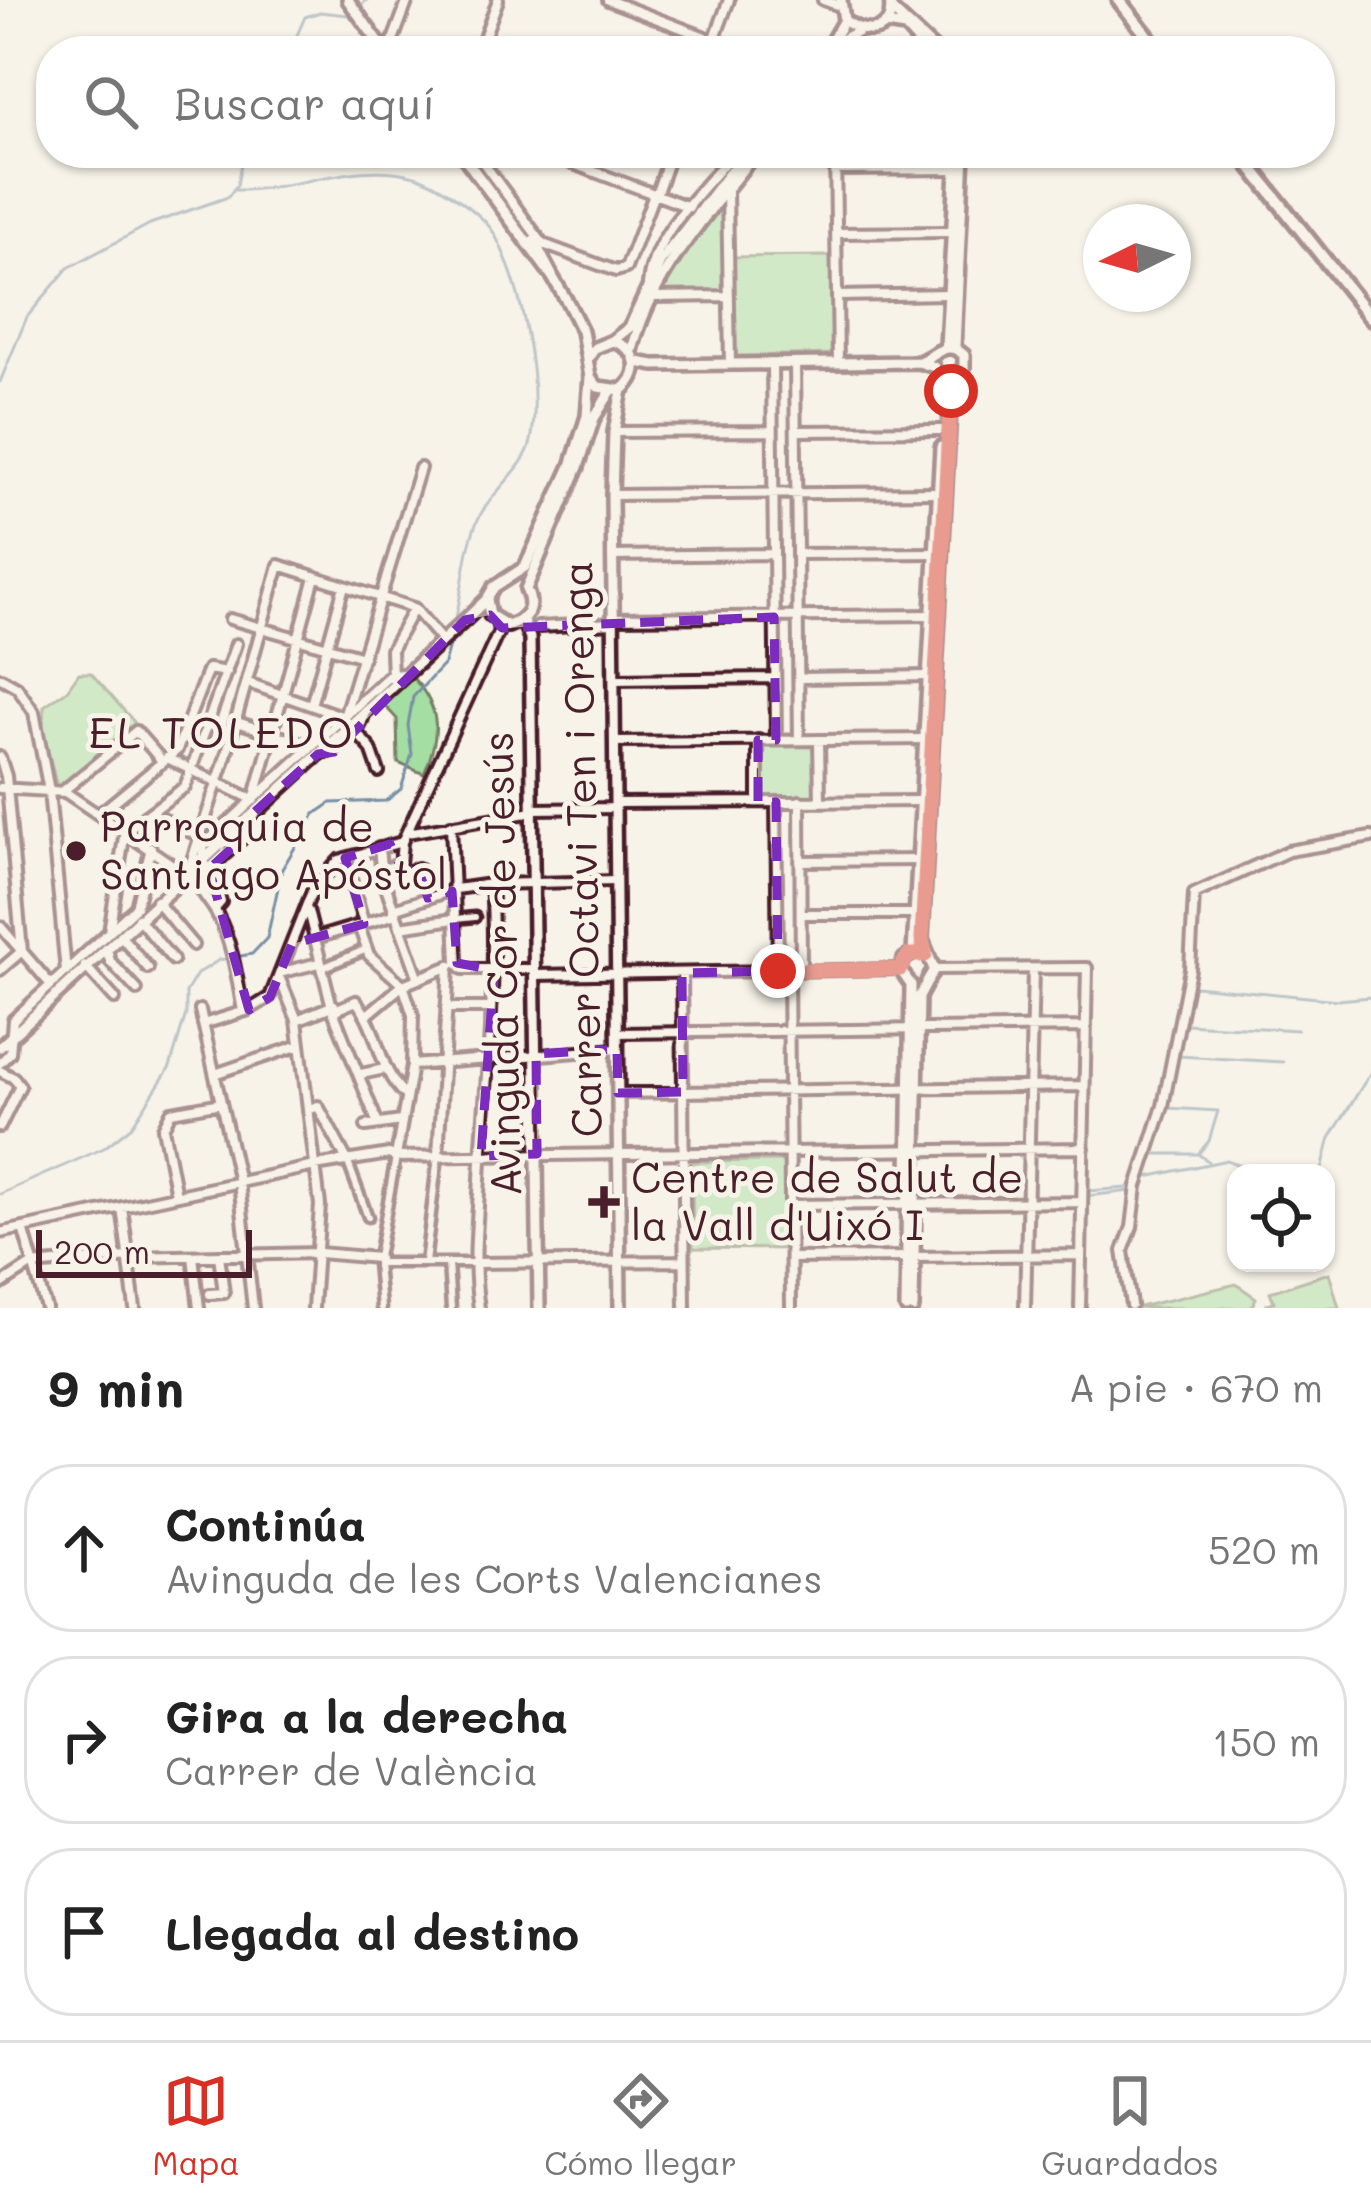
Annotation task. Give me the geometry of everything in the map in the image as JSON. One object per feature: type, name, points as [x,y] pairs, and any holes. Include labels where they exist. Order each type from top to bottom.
[{"type":"main road","points":[[1119,0],[1148,36]]},
{"type":"main road","points":[[1252,168],[1371,318]]},
{"type":"street","points":[[348,0],[375,36]]},
{"type":"street","points":[[394,36],[408,0]]},
{"type":"street","points":[[484,36],[498,0]]},
{"type":"street","points":[[608,0],[703,36]]},
{"type":"street","points":[[716,36],[729,0]]},
{"type":"street","points":[[824,0],[840,3],[844,20],[837,36]]},
{"type":"street","points":[[849,36],[873,32],[885,24],[891,5],[921,36]]},
{"type":"street","points":[[844,20],[859,31]]},
{"type":"street","points":[[885,24],[905,27],[913,36]]},
{"type":"street","points":[[472,168],[552,276]]},
{"type":"street","points":[[487,168],[543,244],[616,271],[626,268],[665,168]]},
{"type":"street","points":[[584,168],[689,207]]},
{"type":"street","points":[[648,285],[649,267],[721,168]]},
{"type":"street","points":[[589,357],[630,327],[648,285],[680,234],[733,168]]},
{"type":"street","points":[[526,589],[578,467],[593,418],[635,362],[652,297],[665,269],[743,168]]},
{"type":"street","points":[[959,168],[951,346],[936,366],[942,430],[916,914],[919,954],[934,969],[1088,968],[1080,1308]]},
{"type":"street","points":[[838,363],[836,170],[956,169],[951,346]]},
{"type":"street","points":[[728,188],[730,364]]},
{"type":"street","points":[[0,1047],[13,1020],[66,972],[227,845],[344,717],[406,674],[487,599],[494,587],[525,567],[571,466],[586,416],[590,377],[582,331],[528,224]]},
{"type":"street","points":[[836,233],[952,232]]},
{"type":"street","points":[[837,296],[949,294]]},
{"type":"street","points":[[652,297],[729,296]]},
{"type":"street","points":[[582,331],[608,342],[635,362],[654,365],[919,362],[954,377]]},
{"type":"street","points":[[919,954],[954,377],[964,368],[964,355],[951,346]]},
{"type":"street","points":[[795,363],[799,740]]},
{"type":"street","points":[[772,364],[776,740]]},
{"type":"street","points":[[590,377],[598,387],[616,390]]},
{"type":"street","name":"Carrer Octavi Ten i Orenga","points":[[616,390],[612,556],[620,1308]]},
{"type":"street","points":[[796,431],[942,430]]},
{"type":"street","points":[[614,432],[772,431]]},
{"type":"street","points":[[344,717],[420,468]]},
{"type":"street","points":[[612,495],[939,492]]},
{"type":"street","points":[[797,554],[936,553]]},
{"type":"street","points":[[612,556],[774,554]]},
{"type":"street","points":[[192,877],[199,836],[279,565],[414,608],[442,641]]},
{"type":"street","points":[[254,800],[315,577]]},
{"type":"street","points":[[506,581],[526,589],[531,601],[526,617]]},
{"type":"street","points":[[311,705],[344,586]]},
{"type":"street","points":[[428,898],[418,868],[404,873],[403,837],[498,624],[487,599]]},
{"type":"street","points":[[215,909],[221,902],[205,844],[364,712],[392,680],[391,650],[414,608]]},
{"type":"street","points":[[526,617],[538,627],[774,616],[932,615]]},
{"type":"street","points":[[465,620],[498,624],[526,617]]},
{"type":"street","name":"Avinguda Cor de Jesús","points":[[526,617],[530,638],[539,1308]]},
{"type":"street","points":[[230,619],[363,657]]},
{"type":"street","points":[[530,638],[538,627]]},
{"type":"street","points":[[5,1032],[106,948],[115,933],[125,831],[185,787],[236,644]]},
{"type":"street","points":[[99,814],[177,750],[208,669],[227,672]]},
{"type":"street","points":[[799,678],[929,676]]},
{"type":"street","points":[[1,678],[17,687],[34,712],[50,791],[66,972]]},
{"type":"street","points":[[614,680],[775,678]]},
{"type":"street","points":[[251,684],[344,717]]},
{"type":"street","points":[[240,723],[315,750],[334,752],[362,727],[364,712]]},
{"type":"street","points":[[62,792],[136,731],[165,760],[254,800]]},
{"type":"street","points":[[356,732],[370,749],[379,772]]},
{"type":"street","points":[[614,742],[926,739]]},
{"type":"street","points":[[758,740],[758,802]]},
{"type":"street","points":[[819,740],[820,801]]},
{"type":"street","points":[[0,758],[22,951]]},
{"type":"street","points":[[3,788],[62,792],[192,877],[215,909],[235,960],[243,1011]]},
{"type":"street","points":[[800,801],[801,971]]},
{"type":"street","points":[[203,1024],[270,997],[313,889],[345,858],[403,837],[532,810],[922,801]]},
{"type":"street","points":[[776,802],[790,1031],[791,1308]]},
{"type":"street","points":[[150,813],[199,836]]},
{"type":"street","points":[[425,1263],[453,964],[456,889],[451,825]]},
{"type":"street","points":[[1131,1305],[1124,1251],[1163,1106],[1190,969],[1194,894],[1288,851],[1371,837]]},
{"type":"street","points":[[151,848],[137,913],[173,960]]},
{"type":"street","points":[[377,849],[419,979]]},
{"type":"street","points":[[345,858],[369,956],[403,986],[412,1015],[412,1065],[377,1261],[381,1308]]},
{"type":"street","points":[[800,861],[919,860]]},
{"type":"street","points":[[381,873],[402,867]]},
{"type":"street","points":[[313,939],[456,889],[616,881]]},
{"type":"street","points":[[479,1308],[475,1263],[496,954],[491,884]]},
{"type":"street","points":[[157,902],[193,945]]},
{"type":"street","points":[[307,905],[345,1047],[361,1074],[378,1124]]},
{"type":"street","points":[[801,914],[916,914]]},
{"type":"street","points":[[400,927],[475,917]]},
{"type":"street","points":[[0,926],[51,986]]},
{"type":"street","points":[[115,933],[148,968]]},
{"type":"street","points":[[106,948],[110,961],[136,990]]},
{"type":"street","points":[[280,975],[367,949]]},
{"type":"street","points":[[0,970],[22,951]]},
{"type":"street","points":[[900,969],[904,959],[919,954]]},
{"type":"street","points":[[453,964],[463,969],[616,974],[900,969]]},
{"type":"street","points":[[368,1015],[403,986],[453,964]]},
{"type":"street","points":[[85,966],[115,999]]},
{"type":"street","points":[[900,969],[911,985],[915,1029],[909,1308]]},
{"type":"street","points":[[915,1029],[924,985],[934,969]]},
{"type":"street","points":[[1025,1308],[1033,969]]},
{"type":"street","points":[[682,973],[685,1308]]},
{"type":"street","points":[[280,975],[297,1020],[320,1205],[313,1308]]},
{"type":"street","points":[[911,985],[924,985]]},
{"type":"street","points":[[297,1020],[356,1001],[368,1015],[390,1082],[405,1094]]},
{"type":"street","points":[[446,1008],[490,1008]]},
{"type":"street","points":[[200,1010],[239,1182],[253,1308]]},
{"type":"street","points":[[617,1033],[1086,1027]]},
{"type":"street","points":[[0,1127],[3,1111],[20,1086],[0,1067],[10,1053],[5,1032]]},
{"type":"street","points":[[214,1074],[300,1045]]},
{"type":"street","points":[[412,1065],[617,1049]]},
{"type":"street","points":[[361,1074],[385,1069]]},
{"type":"street","points":[[618,1093],[1085,1086]]},
{"type":"street","points":[[176,1195],[163,1128],[171,1112],[221,1103]]},
{"type":"street","points":[[308,1110],[317,1106],[347,1160],[368,1217]]},
{"type":"street","points":[[365,1126],[402,1118]]},
{"type":"street","points":[[0,1233],[371,1155],[1084,1148]]},
{"type":"street","points":[[790,1205],[1082,1202]]},
{"type":"street","points":[[122,1207],[135,1308]]},
{"type":"street","points":[[23,1228],[46,1308]]},
{"type":"street","points":[[0,1286],[31,1265],[129,1257],[319,1253],[390,1265],[684,1261]]},
{"type":"street","points":[[210,1294],[224,1293],[219,1255]]},
{"type":"street","points":[[791,1258],[1081,1255]]},
{"type":"street","points":[[193,1256],[199,1308]]},
{"type":"street","points":[[448,1263],[451,1308]]},
{"type":"highlighted area","points":[[490,615],[502,628],[774,617],[776,740],[758,740],[758,802],[776,802],[778,971],[682,973],[683,1092],[618,1093],[617,1049],[536,1054],[537,1154],[481,1156],[494,970],[457,963],[452,891],[428,898],[418,868],[404,873],[390,844],[345,858],[364,924],[292,944],[270,997],[249,1010],[209,869],[256,826],[248,818],[318,754],[334,752],[465,620]]},
{"type":"green space","points":[[724,198],[724,257],[832,256],[834,354],[735,356],[733,290],[659,294]]},
{"type":"green space","points":[[79,673],[91,673],[135,723],[61,786],[56,783],[43,730],[44,706],[67,690]]},
{"type":"green space","points":[[413,678],[429,701],[435,723],[424,774],[398,763],[397,719],[384,705]]},
{"type":"green space","points":[[814,744],[816,798],[761,798],[761,745]]},
{"type":"green space","points":[[788,1161],[789,1249],[693,1248],[692,1162]]},
{"type":"green space","points":[[1329,1273],[1339,1308],[1268,1308],[1274,1302],[1270,1292]]},
{"type":"green space","points":[[1236,1284],[1256,1298],[1251,1308],[1135,1308]]},
{"type":"waterway","points":[[297,36],[305,17],[320,12],[348,15],[367,0]]},
{"type":"waterway","points":[[0,382],[27,317],[68,268],[150,224],[228,197],[237,185],[240,168]]},
{"type":"waterway","points":[[233,190],[347,173],[393,172],[415,176],[448,192],[495,235],[514,281],[527,336],[534,418],[527,452],[476,524],[455,622]]},
{"type":"waterway","points":[[0,1194],[104,1148],[132,1126],[170,1067],[186,1014],[186,992],[197,974],[219,960],[252,954],[267,938],[282,869],[315,814],[331,803],[386,801],[401,789],[412,754],[408,725],[413,697],[444,664],[451,638]]},
{"type":"waterway","points":[[1188,991],[1195,986],[1338,1000],[1371,997]]},
{"type":"waterway","points":[[1087,1174],[1092,1003]]},
{"type":"waterway","points":[[1184,1024],[1298,1030]]},
{"type":"waterway","points":[[1178,1056],[1283,1062]]},
{"type":"waterway","points":[[1323,1164],[1330,1138],[1371,1072]]},
{"type":"waterway","points":[[1168,1108],[1218,1111],[1209,1141],[1198,1154]]},
{"type":"waterway","points":[[1088,1191],[1127,1188],[1145,1178],[1163,1118]]},
{"type":"waterway","points":[[1154,1154],[1198,1154],[1208,1161]]},
{"type":"waterway","points":[[1147,1177],[1227,1160],[1236,1164]]},
{"type":"waterway","points":[[1087,1196],[1131,1191]]},
{"type":"place","name":"Parroquia de Santiago Apóstol","points":[[76,851]]},
{"type":"place","name":"Centre de Salut de la Vall d'Uixó I","points":[[604,1202]]},
{"type":"district","name":"EL TOLEDO","points":[[222,733]]},
{"type":"route","points":[[778,971],[900,969],[909,955],[925,955],[922,939],[951,391]]}]
